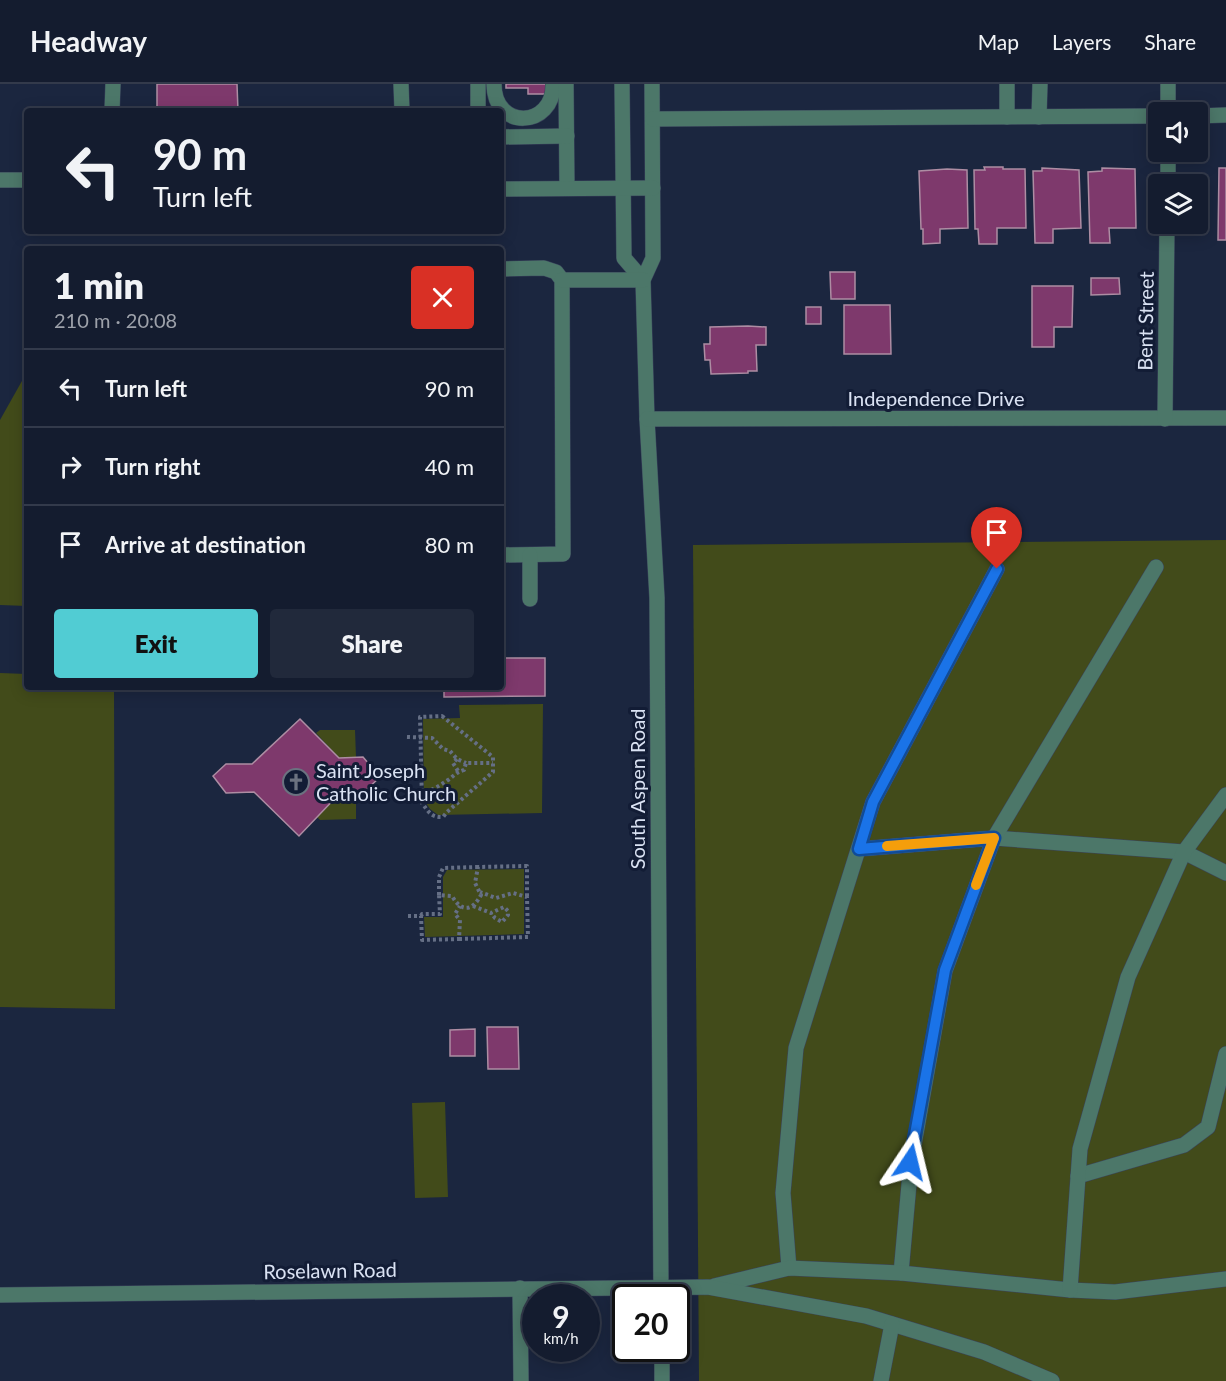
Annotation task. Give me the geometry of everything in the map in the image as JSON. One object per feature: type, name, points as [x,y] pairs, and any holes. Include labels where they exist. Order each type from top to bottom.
[{"type":"street","points":[[112,108],[113,84]]},
{"type":"street","points":[[401,84],[402,108]]},
{"type":"street","points":[[478,84],[478,108]]},
{"type":"street","points":[[494,84],[496,101],[501,108]]},
{"type":"street","points":[[504,112],[510,116],[522,118],[533,116],[544,110],[554,95],[553,84]]},
{"type":"street","points":[[566,84],[567,188]]},
{"type":"street","points":[[622,84],[624,258],[644,280]]},
{"type":"street","name":"South Aspen Road","points":[[652,84],[653,258],[644,280],[647,419],[657,598],[661,1284]]},
{"type":"street","points":[[1006,117],[1007,84]]},
{"type":"street","points":[[1039,117],[1040,84]]},
{"type":"street","points":[[1168,84],[1168,102]]},
{"type":"street","points":[[1208,116],[1226,115]]},
{"type":"street","points":[[653,119],[1148,116]]},
{"type":"street","points":[[504,137],[567,136]]},
{"type":"street","points":[[0,180],[24,180]]},
{"type":"street","points":[[504,189],[654,188]]},
{"type":"street","name":"Bent Street","points":[[1165,418],[1167,234]]},
{"type":"street","points":[[504,269],[544,268],[556,272],[562,280],[563,554],[504,555]]},
{"type":"street","points":[[562,280],[644,280]]},
{"type":"street","name":"Independence Drive","points":[[647,419],[1226,418]]},
{"type":"street","points":[[530,555],[530,599]]},
{"type":"street","points":[[901,1273],[910,1162],[945,970],[994,838],[1156,567]]},
{"type":"street","points":[[789,1268],[783,1194],[796,1048],[873,802],[997,569]]},
{"type":"street","points":[[1070,1290],[1080,1149],[1128,977],[1184,852],[1226,795]]},
{"type":"street","points":[[859,849],[994,838],[1184,852],[1226,873]]},
{"type":"street","points":[[1078,1176],[1184,1145],[1208,1127],[1225,1061]]},
{"type":"street","points":[[708,1287],[789,1268],[901,1273],[1070,1290],[1115,1292],[1226,1279]]},
{"type":"street","points":[[708,1287],[866,1316],[984,1352],[1052,1381]]},
{"type":"street","name":"Roselawn Road","points":[[690,1289],[708,1287]]},
{"type":"street","points":[[520,1288],[521,1381]]},
{"type":"street","name":"Roselawn Road","points":[[0,1295],[520,1288],[612,1291]]},
{"type":"street","points":[[880,1381],[892,1324]]},
{"type":"street","points":[[662,1362],[662,1381]]},
{"type":"path","points":[[442,716],[493,757],[493,772],[443,817],[430,814],[422,802],[420,738],[420,717],[442,716]]},
{"type":"path","points":[[407,737],[432,738],[443,749],[450,751],[457,759],[466,763],[493,763]]},
{"type":"path","points":[[457,759],[453,763],[458,771]]},
{"type":"path","points":[[408,795],[422,795],[450,780],[458,771],[464,770],[466,763]]},
{"type":"path","points":[[408,916],[440,914],[439,877],[443,868],[527,866],[528,937],[422,940],[421,916]]},
{"type":"path","points":[[473,906],[481,895],[475,883],[478,867]]},
{"type":"path","points":[[480,892],[496,898],[513,893],[527,897]]},
{"type":"path","points":[[439,895],[452,896],[460,906],[464,908],[473,906],[491,913],[502,922],[508,915],[508,911],[504,908],[491,913]]},
{"type":"path","points":[[459,939],[460,920],[454,914],[460,906]]},
{"type":"green space","points":[[24,377],[24,606],[0,605],[0,420]]},
{"type":"green space","points":[[1226,540],[1226,1381],[699,1381],[693,545]]},
{"type":"green space","points":[[0,673],[24,674],[24,690],[114,690],[115,1009],[0,1007]]},
{"type":"green space","points":[[543,704],[542,813],[438,815],[430,809],[424,800],[423,719],[460,718],[459,705]]},
{"type":"green space","points":[[320,730],[355,730],[356,757],[339,758],[316,733]]},
{"type":"green space","points":[[340,793],[356,793],[356,819],[320,820],[317,817]]},
{"type":"green space","points":[[524,869],[524,934],[425,937],[424,917],[443,917],[443,877],[447,870]]},
{"type":"green space","points":[[445,1102],[448,1197],[415,1198],[412,1103]]},
{"type":"building","points":[[157,84],[237,84],[238,108],[157,108]]},
{"type":"building","points":[[506,84],[550,84],[550,94],[528,94],[528,88],[506,88]]},
{"type":"building","points":[[984,167],[1025,169],[1026,228],[997,228],[997,244],[979,244],[978,229],[975,229],[974,170],[985,170]]},
{"type":"building","points":[[1042,168],[1079,170],[1081,228],[1053,229],[1053,243],[1035,243],[1033,171],[1042,171]]},
{"type":"building","points":[[1102,168],[1135,169],[1136,228],[1109,228],[1110,243],[1090,243],[1088,172],[1102,171]]},
{"type":"building","points":[[1219,168],[1226,168],[1226,240],[1218,240]]},
{"type":"building","points":[[967,170],[968,228],[940,229],[940,243],[923,244],[919,171]]},
{"type":"building","points":[[830,272],[855,272],[855,299],[831,299]]},
{"type":"building","points":[[1091,278],[1119,278],[1120,294],[1091,295]]},
{"type":"building","points":[[1032,286],[1073,286],[1072,327],[1054,327],[1054,347],[1032,347]]},
{"type":"building","points":[[844,305],[890,305],[891,354],[844,354]]},
{"type":"building","points":[[806,307],[821,307],[821,324],[806,324]]},
{"type":"building","points":[[710,327],[766,327],[766,345],[756,345],[757,371],[711,374],[710,360],[705,360],[704,344],[710,344]]},
{"type":"building","points":[[504,658],[545,658],[545,696],[444,697],[444,690],[504,690]]},
{"type":"building","name":"Saint Joseph Catholic Church","points":[[300,719],[339,758],[363,757],[380,777],[363,793],[340,793],[299,836],[254,792],[226,793],[213,776],[226,764],[252,764]]},
{"type":"building","points":[[487,1027],[518,1027],[519,1069],[488,1069]]},
{"type":"building","points":[[475,1029],[475,1056],[450,1056],[450,1030]]},
{"type":"slow traffic","points":[[887,846],[994,838],[976,885]]},
{"type":"place","name":"Saint Joseph Catholic Church","points":[[296,782]]},
{"type":"route","points":[[910,1162],[945,970],[994,838],[859,849],[873,802],[997,569]]}]
